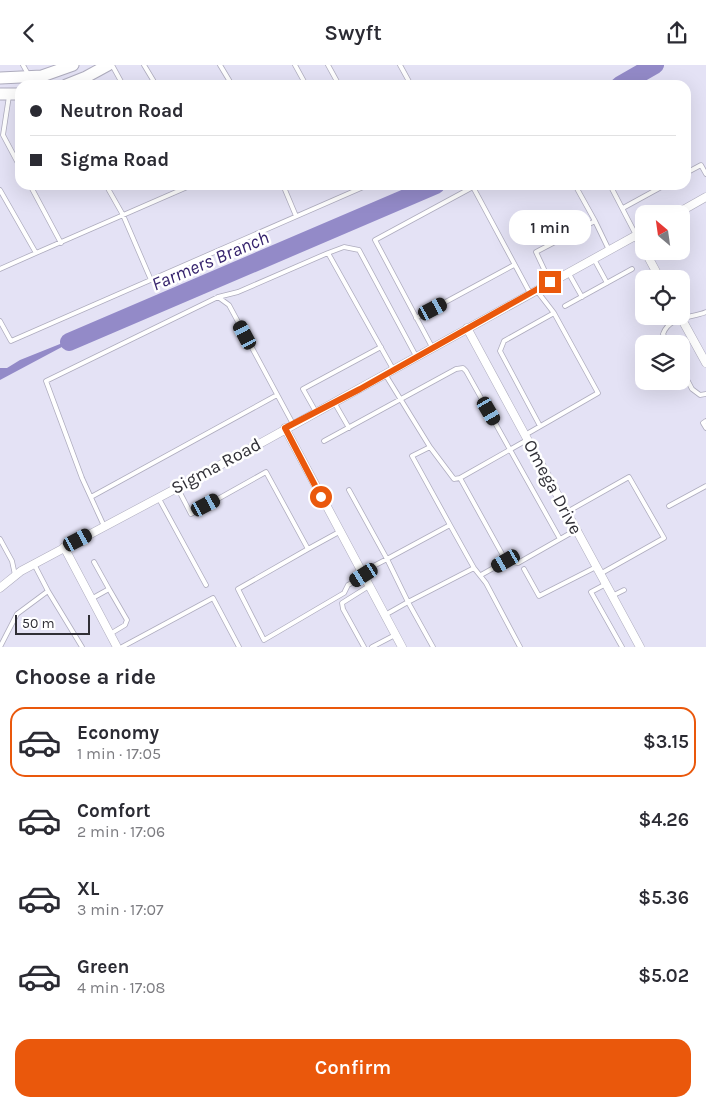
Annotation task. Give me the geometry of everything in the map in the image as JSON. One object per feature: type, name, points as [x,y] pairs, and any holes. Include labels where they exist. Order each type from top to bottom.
[{"type":"main road","points":[[0,78],[42,76],[73,65]]},
{"type":"main road","points":[[78,80],[108,65]]},
{"type":"street","points":[[690,206],[706,197]]},
{"type":"street","name":"Sigma Road","points":[[0,588],[15,576],[64,547],[316,412],[635,236]]},
{"type":"street","points":[[685,325],[706,363]]},
{"type":"street","name":"Omega Drive","points":[[467,328],[640,647]]},
{"type":"street","points":[[285,428],[402,647]]},
{"type":"street","points":[[64,547],[117,647]]},
{"type":"lane","points":[[23,65],[29,77]]},
{"type":"lane","points":[[112,65],[120,80]]},
{"type":"lane","points":[[144,65],[153,80]]},
{"type":"lane","points":[[220,65],[229,80]]},
{"type":"lane","points":[[295,65],[303,80]]},
{"type":"lane","points":[[328,65],[337,80]]},
{"type":"lane","points":[[400,65],[408,80]]},
{"type":"lane","points":[[10,94],[3,135],[15,158]]},
{"type":"lane","points":[[691,170],[701,165],[706,174]]},
{"type":"lane","points":[[0,190],[36,253]]},
{"type":"lane","points":[[33,190],[61,243]]},
{"type":"lane","points":[[109,190],[123,215],[151,280]]},
{"type":"lane","points":[[0,269],[180,190]]},
{"type":"lane","points":[[285,190],[296,216]]},
{"type":"lane","points":[[0,321],[11,341],[356,190]]},
{"type":"lane","points":[[432,347],[375,240],[466,190]]},
{"type":"lane","points":[[385,374],[430,447],[454,479],[460,478],[510,449],[540,426],[598,393],[554,313],[533,291],[514,265],[475,190]]},
{"type":"lane","points":[[578,190],[610,250]]},
{"type":"lane","points":[[612,190],[635,233]]},
{"type":"lane","points":[[622,209],[655,190]]},
{"type":"lane","points":[[550,282],[536,252],[595,221]]},
{"type":"lane","points":[[104,526],[82,478],[46,381],[218,297],[238,292],[344,247],[358,250],[416,356]]},
{"type":"lane","points":[[328,253],[394,369]]},
{"type":"lane","points":[[594,259],[607,283]]},
{"type":"lane","points":[[416,318],[514,265]]},
{"type":"lane","points":[[565,306],[632,269]]},
{"type":"lane","points":[[568,272],[582,297]]},
{"type":"lane","points":[[218,297],[229,305],[293,424]]},
{"type":"lane","points":[[540,426],[500,351],[504,341],[554,313]]},
{"type":"lane","points":[[690,315],[704,313],[706,320]]},
{"type":"lane","points":[[316,412],[304,389],[381,347]]},
{"type":"lane","points":[[324,441],[456,369],[464,369],[560,539]]},
{"type":"lane","points":[[690,384],[694,391],[700,395],[706,394]]},
{"type":"lane","points":[[91,497],[277,395]]},
{"type":"lane","points":[[334,402],[348,427]]},
{"type":"lane","points":[[706,421],[703,423],[706,428]]},
{"type":"lane","points":[[430,447],[412,456],[474,568],[486,583],[520,647]]},
{"type":"lane","points":[[177,487],[191,513],[266,473],[308,549]]},
{"type":"lane","points":[[524,569],[539,596],[664,538],[629,477],[567,512]]},
{"type":"lane","points":[[460,478],[506,561]]},
{"type":"lane","points":[[669,506],[706,486]]},
{"type":"lane","points":[[349,490],[433,647]]},
{"type":"lane","points":[[158,497],[206,585]]},
{"type":"lane","points":[[339,532],[238,589],[264,640],[344,593],[348,585],[387,559],[450,525]]},
{"type":"lane","points":[[480,575],[506,561],[518,563],[576,530]]},
{"type":"lane","points":[[0,539],[12,561],[15,576]]},
{"type":"lane","points":[[94,562],[127,623],[110,634]]},
{"type":"lane","points":[[34,564],[82,647]]},
{"type":"lane","points":[[384,615],[474,568]]},
{"type":"lane","points":[[606,584],[591,591],[622,647]]},
{"type":"lane","points":[[364,647],[343,609],[342,603],[369,586]]},
{"type":"lane","points":[[91,599],[109,589]]},
{"type":"lane","points":[[612,596],[624,589]]},
{"type":"lane","points":[[0,647],[17,614],[48,591]]},
{"type":"lane","points":[[122,647],[213,598],[239,647]]},
{"type":"lane","points":[[372,647],[395,635]]},
{"type":"shaded area","points":[[90,332],[0,380],[0,368],[7,368],[20,360]]},
{"type":"waterway","name":"Farmers Branch","points":[[629,80],[655,65]]},
{"type":"waterway","name":"Farmers Branch","points":[[69,342],[424,190]]},
{"type":"route","points":[[321,497],[285,428],[360,389],[550,282]]}]
